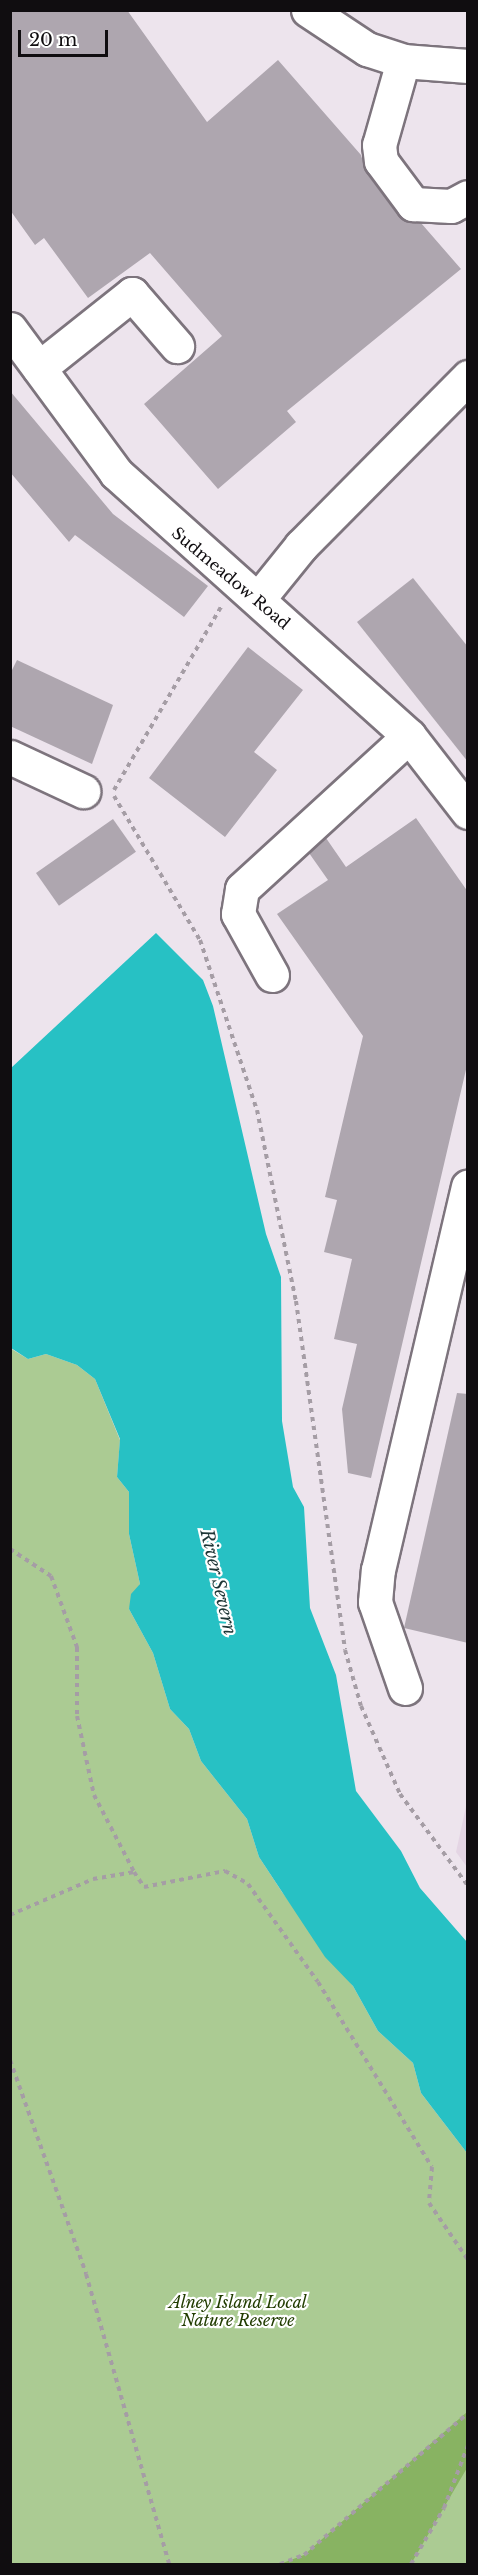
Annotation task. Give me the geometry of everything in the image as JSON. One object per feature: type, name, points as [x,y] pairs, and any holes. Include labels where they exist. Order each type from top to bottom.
[{"type":"street","points":[[308,10],[367,49],[403,61],[468,66]]},
{"type":"street","points":[[403,61],[379,145],[381,161],[413,204],[451,206],[468,197]]},
{"type":"street","points":[[39,368],[132,294],[177,346]]},
{"type":"street","name":"Sudmeadow Road","points":[[10,328],[116,473],[176,532],[248,588],[409,736],[468,812]]},
{"type":"street","points":[[248,588],[301,546],[468,377]]},
{"type":"street","points":[[272,975],[238,914],[242,889],[409,736]]},
{"type":"street","points":[[10,757],[83,791]]},
{"type":"street","points":[[405,1688],[375,1602],[378,1570],[468,1186]]},
{"type":"path","points":[[248,588],[112,793],[200,940],[257,1110],[296,1301],[345,1650],[361,1707],[400,1794],[468,1886]]},
{"type":"path","points":[[10,1549],[51,1576],[78,1647],[77,1716],[94,1795],[134,1872],[144,1887],[225,1871],[248,1884],[318,1982],[432,2167],[429,2203],[448,2238],[468,2259]]},
{"type":"path","points":[[10,1915],[93,1879],[134,1872]]},
{"type":"path","points":[[10,2060],[86,2274],[169,2565]]},
{"type":"path","points":[[280,2565],[304,2555],[468,2413]]},
{"type":"path","points":[[411,2565],[444,2508],[468,2445]]},
{"type":"shaded area","points":[[467,1802],[468,1867],[456,1852]]},
{"type":"green space","name":"Alney Island Local Nature Reserve","points":[[10,1348],[28,1359],[46,1354],[77,1365],[95,1379],[120,1440],[117,1477],[129,1492],[129,1534],[140,1584],[129,1609],[153,1653],[170,1709],[189,1729],[201,1761],[247,1819],[259,1857],[282,1892],[353,1986],[378,2031],[413,2063],[421,2093],[467,2153],[467,2564],[11,2564]]},
{"type":"green space","points":[[467,2412],[467,2468],[411,2564],[280,2564],[304,2555]]},
{"type":"water","name":"River Severn","points":[[156,933],[203,980],[213,1006],[266,1234],[281,1277],[282,1421],[293,1487],[304,1507],[310,1608],[336,1675],[356,1791],[401,1851],[420,1888],[467,1942],[467,2153],[421,2093],[413,2063],[378,2031],[353,1986],[325,1957],[259,1857],[247,1819],[201,1761],[189,1729],[170,1709],[153,1653],[129,1609],[131,1594],[140,1584],[129,1534],[129,1492],[117,1477],[120,1439],[95,1379],[77,1365],[46,1354],[28,1359],[11,1348],[11,1068]]},
{"type":"building","points":[[10,10],[127,10],[207,122],[278,60],[361,155],[366,172],[398,215],[421,223],[461,269],[287,411],[296,422],[218,489],[144,404],[222,336],[150,253],[88,298],[44,238],[35,245],[10,210]]},
{"type":"building","points":[[10,391],[113,514],[208,586],[184,617],[75,535],[69,542],[10,472]]},
{"type":"building","points":[[413,578],[468,647],[468,762],[357,622]]},
{"type":"building","points":[[248,647],[303,690],[254,752],[277,770],[225,837],[149,778]]},
{"type":"building","points":[[17,660],[113,705],[92,764],[10,726],[10,674]]},
{"type":"building","points":[[416,818],[468,892],[468,1061],[371,1478],[348,1473],[342,1409],[357,1344],[334,1339],[352,1259],[324,1252],[337,1200],[325,1197],[363,1036],[277,914],[328,880],[309,853],[326,838],[346,867]]},
{"type":"building","points":[[113,819],[136,852],[59,906],[36,873]]},
{"type":"building","points":[[457,1393],[468,1394],[468,1643],[404,1628]]}]
